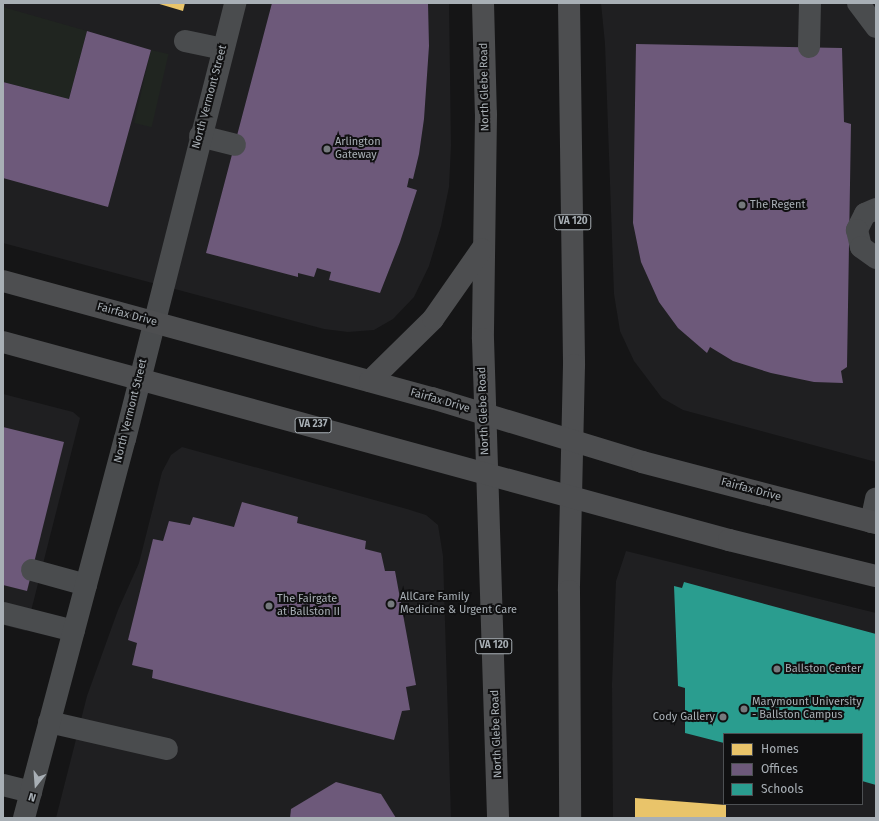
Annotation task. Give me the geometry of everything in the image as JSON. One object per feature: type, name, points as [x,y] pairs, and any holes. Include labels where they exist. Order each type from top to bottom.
[{"type":"main road","name":"North Glebe Road","points":[[483,3],[486,114],[482,249],[486,473],[498,818]]},
{"type":"main road","name":"VA 120","points":[[568,3],[572,124],[570,818]]},
{"type":"main road","points":[[370,381],[433,320],[482,249]]},
{"type":"main road","name":"Fairfax Drive","points":[[3,281],[370,381],[642,462],[873,522]]},
{"type":"main road","name":"VA 237","points":[[3,342],[486,473]]},
{"type":"main road","points":[[486,473],[728,540],[876,576]]},
{"type":"street","name":"North Vermont Street","points":[[24,818],[140,378],[200,136],[235,3]]},
{"type":"street","points":[[809,47],[810,3]]},
{"type":"street","points":[[858,3],[876,27]]},
{"type":"street","points":[[185,41],[223,49]]},
{"type":"street","points":[[200,136],[235,145]]},
{"type":"street","points":[[876,209],[866,214],[857,230],[862,248],[876,258]]},
{"type":"street","points":[[873,522],[876,499]]},
{"type":"street","points":[[32,570],[86,585]]},
{"type":"street","points":[[3,613],[74,632]]},
{"type":"street","points":[[50,722],[167,749]]},
{"type":"street","points":[[3,785],[31,792]]},
{"type":"shaded area","points":[[3,3],[449,3],[451,146],[449,187],[441,226],[429,266],[414,297],[393,319],[374,330],[348,332],[324,329],[3,243]]},
{"type":"shaded area","points":[[601,3],[876,3],[876,462],[683,410],[662,398],[634,361],[620,331],[614,294],[605,44]]},
{"type":"shaded area","points":[[3,7],[87,31],[69,99],[3,82]]},
{"type":"shaded area","points":[[151,50],[169,54],[152,127],[134,123]]},
{"type":"shaded area","points":[[3,394],[73,412],[80,418],[26,631],[3,625]]},
{"type":"shaded area","points":[[182,447],[407,509],[426,515],[438,525],[443,556],[451,818],[56,818],[87,696],[118,610],[139,563],[162,472],[171,455]]},
{"type":"shaded area","name":"Marymount University - Ballston Campus","points":[[626,551],[876,613],[876,818],[613,818],[612,684],[616,581]]},
{"type":"building: Homes","points":[[156,3],[185,3],[183,11]]},
{"type":"building: Homes","points":[[635,798],[726,805],[726,818],[635,818]]},
{"type":"building: Offices","name":"Arlington Gateway","points":[[272,3],[428,3],[429,46],[424,119],[419,154],[413,179],[409,178],[407,187],[417,190],[400,242],[380,293],[329,280],[331,272],[317,268],[314,277],[298,273],[298,277],[206,253]]},
{"type":"building: Offices","points":[[87,31],[151,50],[108,207],[3,178],[3,82],[69,99]]},
{"type":"building: Offices","name":"The Regent","points":[[636,44],[842,48],[844,122],[851,124],[847,367],[841,371],[843,383],[814,382],[771,373],[733,361],[710,347],[707,353],[678,328],[659,302],[641,262],[633,223]]},
{"type":"building: Offices","points":[[3,427],[64,442],[27,591],[3,585]]},
{"type":"building: Offices","name":"The Fairgate at Ballston II","points":[[242,502],[298,517],[297,523],[366,541],[365,549],[381,553],[385,571],[395,571],[416,685],[406,687],[410,710],[402,711],[394,740],[152,678],[153,670],[132,665],[137,643],[128,640],[153,539],[163,541],[169,521],[190,525],[193,517],[234,527]]},
{"type":"building: Offices","points":[[336,782],[381,794],[396,818],[290,818],[291,809]]},
{"type":"building: Schools","name":"Ballston Center","points":[[684,582],[876,634],[876,785],[863,781],[863,733],[723,733],[723,743],[685,733],[685,688],[678,686],[674,586],[682,588]]},
{"type":"place","name":"Arlington Gateway","points":[[327,149]]},
{"type":"place","name":"The Regent","points":[[742,205]]},
{"type":"place","name":"AllCare Family Medicine & Urgent Care","points":[[391,604]]},
{"type":"place","name":"The Fairgate at Ballston II","points":[[269,606]]},
{"type":"place","name":"Ballston Center","points":[[777,669]]},
{"type":"place","name":"Marymount University - Ballston Campus","points":[[744,709]]},
{"type":"place","name":"Cody Gallery","points":[[723,717]]}]
